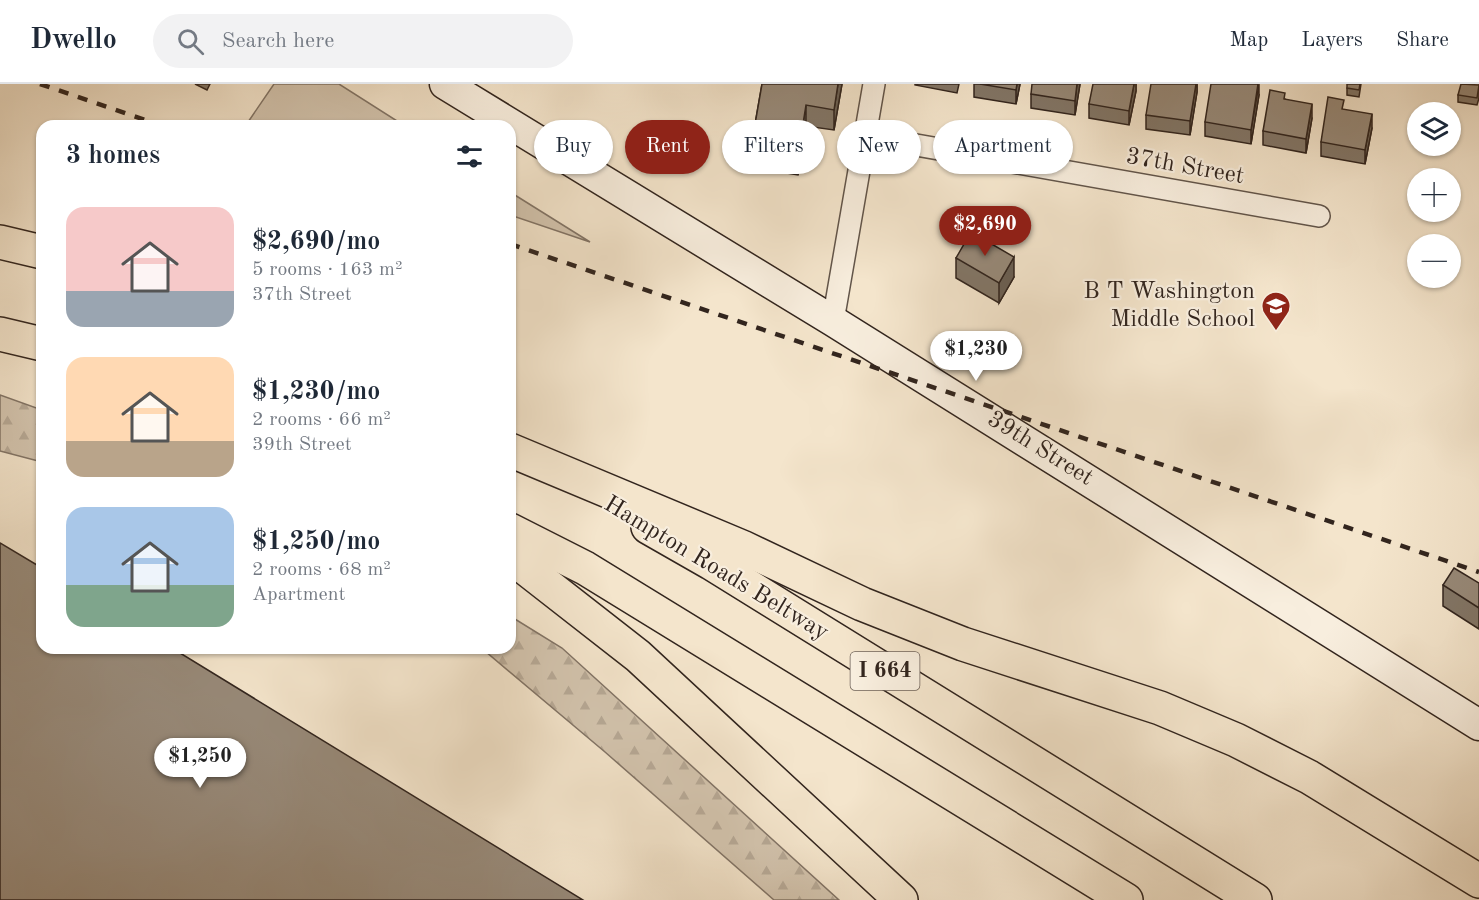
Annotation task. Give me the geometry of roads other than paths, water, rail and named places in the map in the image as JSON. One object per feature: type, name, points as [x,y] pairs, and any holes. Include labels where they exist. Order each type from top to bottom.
[{"type":"highway","points":[[0,242],[36,251]]},
{"type":"highway","points":[[0,334],[36,343]]},
{"type":"highway","points":[[516,453],[742,547],[862,604],[963,644],[1160,708],[1236,740],[1309,777],[1479,881]]},
{"type":"highway","name":"Hampton Roads Beltway","points":[[516,454],[711,563],[1255,900]]},
{"type":"highway","name":"I 664","points":[[516,534],[585,568],[1126,900]]},
{"type":"highway","points":[[516,561],[638,656],[901,900]]},
{"type":"main road","name":"39th Street","points":[[445,84],[504,120]]},
{"type":"main road","name":"39th Street","points":[[516,127],[833,321],[1479,725]]},
{"type":"street","points":[[868,120],[874,84]]},
{"type":"street","name":"37th Street","points":[[921,146],[1318,216]]},
{"type":"street","points":[[833,321],[858,174]]},
{"type":"railway","points":[[40,84],[145,120]]},
{"type":"railway","points":[[516,246],[1479,572]]},
{"type":"place","name":"B T Washington Middle School","points":[[1276,332]]}]
